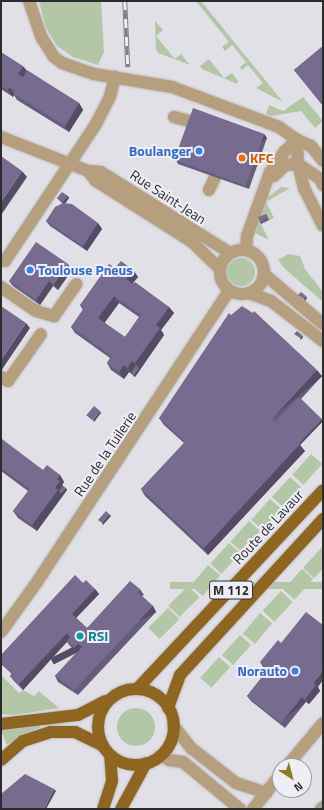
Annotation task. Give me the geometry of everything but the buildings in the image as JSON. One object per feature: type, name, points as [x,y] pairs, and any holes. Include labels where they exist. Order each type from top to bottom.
[{"type":"main road","name":"Route de Lavaur","points":[[137,689],[323,490]]},
{"type":"main road","name":"M 112","points":[[168,708],[180,675],[323,519]]},
{"type":"main road","points":[[1,724],[78,715],[97,707],[115,695],[137,689],[155,695],[168,708],[173,725],[170,741],[161,755],[146,763],[127,764],[110,755],[102,745],[98,735],[99,717],[105,704],[115,695]]},
{"type":"main road","points":[[1,760],[23,741],[51,732],[75,732],[102,745]]},
{"type":"main road","points":[[103,809],[112,781],[110,755]]},
{"type":"main road","points":[[121,809],[146,763]]},
{"type":"street","points":[[29,1],[39,32],[54,57],[80,70],[172,87],[279,127],[296,140],[311,146],[323,161]]},
{"type":"street","points":[[2,263],[70,164],[109,111],[115,77]]},
{"type":"street","points":[[174,117],[193,122]]},
{"type":"street","name":"Rue Saint-Jean","points":[[1,137],[88,171],[101,172],[230,253]]},
{"type":"street","points":[[296,140],[298,164],[304,188],[323,226]]},
{"type":"street","points":[[246,250],[247,236],[270,172],[296,140]]},
{"type":"street","points":[[264,189],[281,167],[298,164],[320,179],[323,185]]},
{"type":"street","name":"Rue Saint-Jean","points":[[88,171],[96,180],[191,241],[220,269]]},
{"type":"street","points":[[209,190],[215,177]]},
{"type":"street","points":[[249,293],[259,286],[264,274],[261,261],[246,250],[230,253],[223,260],[220,269],[222,281],[230,291],[236,294],[249,293],[270,301],[323,341]]},
{"type":"street","points":[[264,274],[323,324]]},
{"type":"street","points":[[1,287],[36,311],[54,316],[76,284]]},
{"type":"street","name":"Rue de la Tuilerie","points":[[1,632],[34,587],[230,291]]},
{"type":"street","points":[[1,377],[8,381],[41,334]]},
{"type":"street","points":[[294,758],[323,723]]},
{"type":"street","points":[[173,725],[191,748],[236,783],[266,793]]},
{"type":"street","points":[[161,755],[170,760],[183,762],[240,809]]},
{"type":"street","points":[[253,809],[272,785]]},
{"type":"green space","points":[[39,1],[101,1],[104,52],[98,65],[73,57],[57,46],[46,28]]},
{"type":"green space","points":[[196,1],[201,1],[283,102],[256,88],[263,83],[248,65],[242,70],[240,67],[246,62],[232,45],[225,51],[222,47],[229,42]]},
{"type":"green space","points":[[155,21],[163,30],[156,36],[175,59],[181,54],[190,65],[158,53],[156,49]]},
{"type":"green space","points":[[209,59],[224,78],[232,73],[238,81],[237,84],[202,69],[200,66]]},
{"type":"green space","points":[[303,97],[323,121],[315,128],[301,111],[271,116],[266,114],[269,105],[283,111]]},
{"type":"green space","points":[[281,187],[290,188],[266,202],[268,197]]},
{"type":"green space","points":[[266,202],[274,218],[261,224],[269,240],[255,233]]},
{"type":"green space","points":[[288,254],[300,256],[305,269],[323,292],[323,302],[284,268],[278,260]]},
{"type":"green space","points":[[241,258],[251,262],[255,272],[251,282],[241,286],[231,282],[227,272],[231,262]]},
{"type":"green space","points":[[311,454],[322,464],[303,485],[292,475]]},
{"type":"green space","points":[[290,477],[301,487],[283,507],[272,497]]},
{"type":"green space","points":[[270,499],[281,509],[262,530],[251,520]]},
{"type":"green space","points":[[249,521],[260,531],[241,552],[230,542]]},
{"type":"green space","points":[[229,543],[240,553],[221,574],[210,564]]},
{"type":"green space","points":[[322,547],[323,569],[314,578],[303,568]]},
{"type":"green space","points":[[208,565],[220,575],[203,596],[191,586]]},
{"type":"green space","points":[[302,569],[313,579],[294,600],[283,590]]},
{"type":"green space","points":[[170,582],[323,582],[323,589],[170,589]]},
{"type":"green space","points":[[188,586],[199,597],[180,617],[168,606]]},
{"type":"green space","points":[[281,591],[293,602],[274,622],[263,611]]},
{"type":"green space","points":[[168,608],[179,619],[160,639],[148,628]]},
{"type":"green space","points":[[260,613],[272,623],[255,644],[243,634]]},
{"type":"green space","points":[[240,635],[251,645],[233,665],[222,655]]},
{"type":"green space","points":[[219,657],[230,667],[211,688],[200,678]]},
{"type":"green space","points":[[1,675],[19,693],[23,690],[34,696],[39,691],[59,708],[14,715],[1,714]]},
{"type":"green space","points":[[132,708],[140,708],[150,713],[154,720],[154,734],[150,741],[140,746],[132,746],[122,741],[120,738],[117,731],[117,723],[122,713],[125,711]]},
{"type":"green space","points":[[40,723],[40,728],[23,734],[7,745],[1,730]]},
{"type":"railway","points":[[125,1],[128,67]]},
{"type":"place","name":"Boulanger","points":[[199,151]]},
{"type":"place","name":"KFC","points":[[242,158]]},
{"type":"place","name":"Toulouse Pneus","points":[[30,270]]},
{"type":"place","name":"RSI","points":[[80,636]]},
{"type":"place","name":"Norauto","points":[[295,671]]}]
